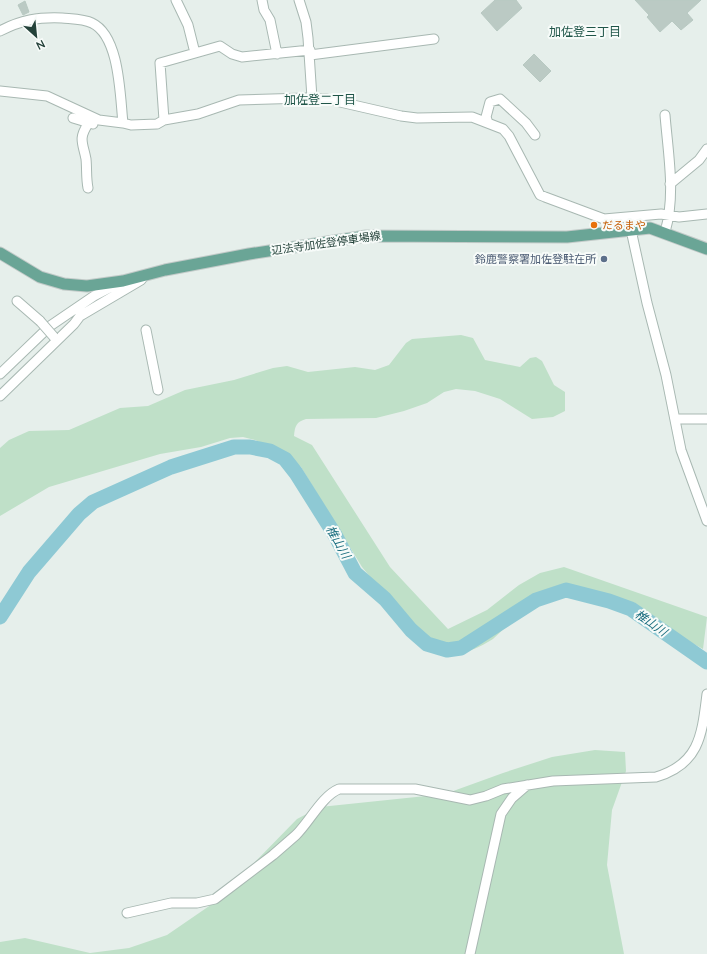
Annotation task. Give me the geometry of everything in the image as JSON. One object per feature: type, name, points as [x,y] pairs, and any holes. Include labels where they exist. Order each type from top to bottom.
[{"type":"main road","name":"辺法寺加佐登停車場線","points":[[0,253],[51,282],[87,286],[249,254],[366,236],[588,236],[650,228],[665,232],[707,249]]},
{"type":"street","points":[[176,0],[188,25],[195,53]]},
{"type":"street","points":[[262,0],[264,10],[270,20],[276,54]]},
{"type":"street","points":[[299,0],[306,22],[310,52],[312,98]]},
{"type":"street","points":[[0,31],[18,22],[32,19],[69,18],[93,23],[101,29],[111,46],[116,62],[123,122]]},
{"type":"street","points":[[164,120],[160,62],[220,46],[232,54],[242,57],[310,52],[434,39]]},
{"type":"street","points":[[0,91],[47,96],[99,120],[123,122],[131,125],[151,125],[164,120],[198,114],[239,100],[312,98],[327,99],[401,116],[418,118],[472,117],[503,129],[509,136],[540,195],[604,219],[670,215],[679,217],[707,214]]},
{"type":"street","points":[[488,123],[486,117],[490,102],[500,99],[526,123],[535,135]]},
{"type":"street","points":[[665,115],[670,184],[670,215],[665,232]]},
{"type":"street","points":[[73,118],[88,124],[116,126],[123,122]]},
{"type":"street","points":[[88,124],[82,135],[81,143],[86,160],[88,188]]},
{"type":"street","points":[[670,184],[699,160],[707,149]]},
{"type":"street","points":[[631,230],[685,462],[707,521]]},
{"type":"street","points":[[0,396],[56,338],[85,312],[140,280],[145,275]]},
{"type":"street","points":[[0,374],[50,326],[94,296],[123,280]]},
{"type":"street","points":[[17,302],[40,321],[56,338]]},
{"type":"street","points":[[146,330],[158,390]]},
{"type":"street","points":[[675,419],[707,419]]},
{"type":"street","points":[[127,913],[171,903],[205,902],[220,896],[296,835],[306,825],[325,798],[331,792],[339,789],[415,789],[470,800],[486,796],[503,789],[553,780],[656,777],[669,773],[686,762],[698,745],[703,727],[707,694]]},
{"type":"street","points":[[470,954],[501,814],[512,798],[528,785]]},
{"type":"green space","points":[[461,335],[473,338],[485,360],[520,367],[530,358],[536,357],[542,361],[554,385],[565,392],[565,411],[553,417],[532,419],[500,399],[475,391],[456,389],[444,392],[427,403],[376,418],[306,419],[298,423],[296,427],[294,436],[312,445],[390,567],[448,629],[487,610],[519,585],[540,573],[564,567],[707,617],[703,649],[597,591],[563,584],[545,590],[493,639],[483,645],[474,649],[457,652],[440,649],[431,645],[421,639],[362,567],[301,467],[280,451],[255,440],[243,437],[230,438],[201,447],[160,454],[49,487],[0,516],[0,448],[9,440],[29,431],[69,430],[120,408],[148,406],[185,390],[234,380],[273,368],[287,366],[308,372],[355,367],[375,370],[389,365],[406,343],[412,339]]},
{"type":"green space","points":[[595,750],[625,752],[626,771],[612,810],[607,865],[624,954],[0,954],[0,942],[25,938],[90,953],[129,948],[167,935],[218,900],[297,819],[320,807],[445,794],[552,757]]},
{"type":"building","points":[[495,0],[516,0],[522,8],[497,31],[481,13]]},
{"type":"building","points":[[635,0],[701,0],[687,13],[693,20],[681,30],[672,21],[660,32],[647,17],[649,15]]},
{"type":"building","points":[[25,1],[29,12],[23,15],[18,5]]},
{"type":"building","points":[[534,54],[551,71],[540,82],[523,65]]},
{"type":"waterway","name":"椎山川","points":[[0,617],[29,572],[79,514],[93,502],[171,467],[234,447],[250,447],[270,451],[285,459],[296,473],[335,535],[355,573],[385,599],[411,630],[427,644],[447,650],[461,648],[536,600],[566,590],[609,601],[631,609],[707,662]]},
{"type":"place","name":"だるまや","points":[[594,225]]},
{"type":"place","name":"鈴鹿警察署加佐登駐在所","points":[[604,259]]},
{"type":"district","name":"加佐登三丁目","points":[[585,32]]},
{"type":"district","name":"加佐登二丁目","points":[[320,100]]}]
